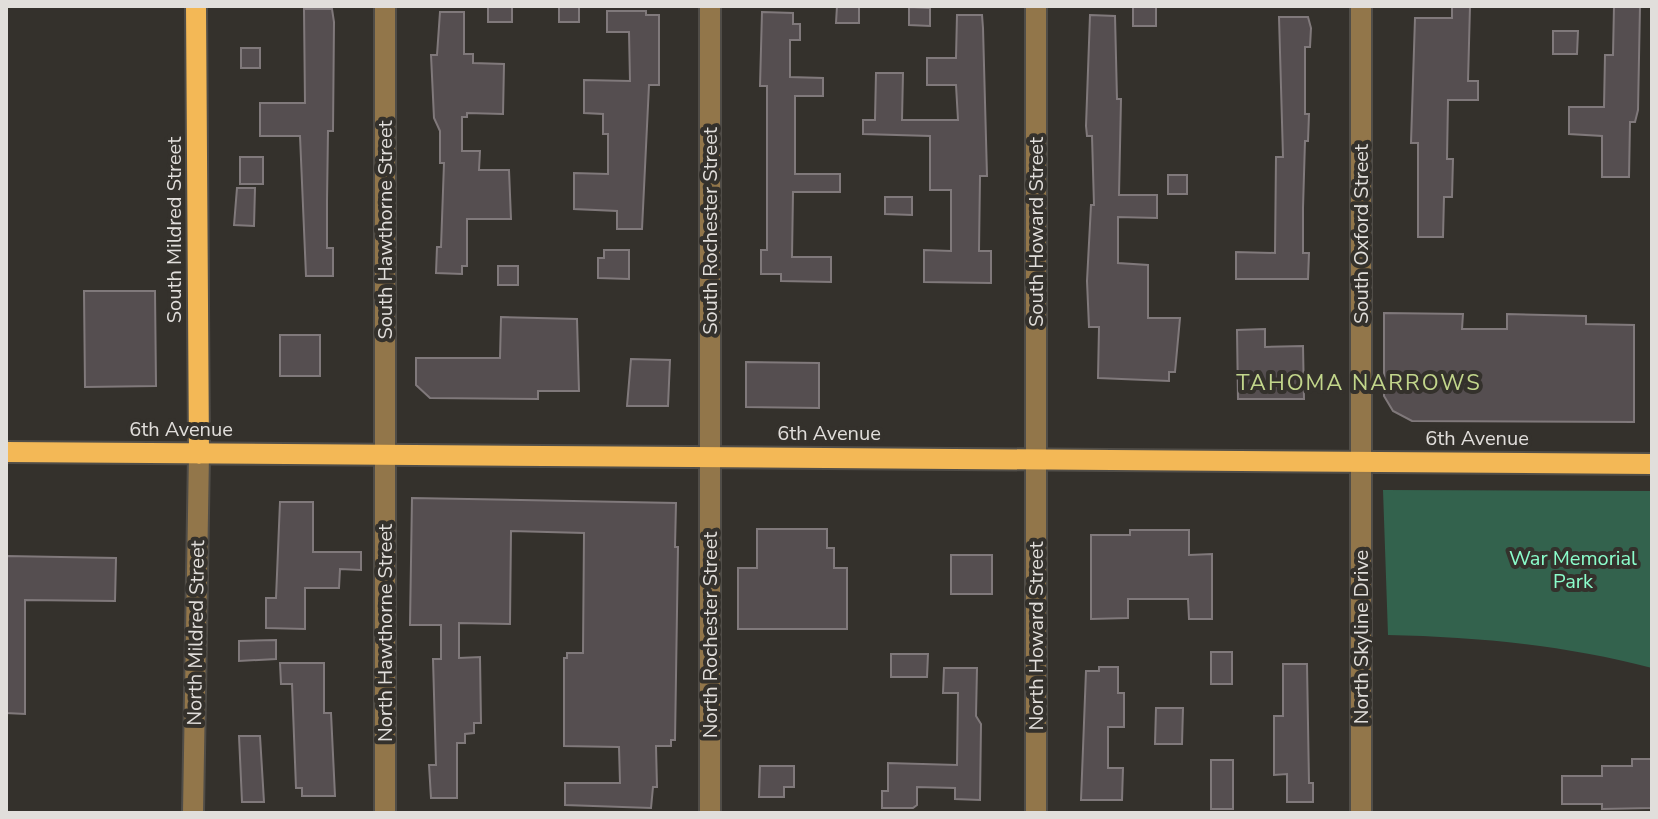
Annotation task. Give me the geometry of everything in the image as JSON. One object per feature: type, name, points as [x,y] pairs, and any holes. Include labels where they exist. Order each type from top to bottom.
[{"type":"main road","name":"South Mildred Street","points":[[196,6],[199,454]]},
{"type":"main road","name":"6th Avenue","points":[[6,452],[1652,464]]},
{"type":"street","name":"South Hawthorne Street","points":[[385,6],[385,454]]},
{"type":"street","name":"South Rochester Street","points":[[710,6],[710,456]]},
{"type":"street","name":"South Howard Street","points":[[1036,6],[1036,459]]},
{"type":"street","name":"South Oxford Street","points":[[1361,6],[1361,462]]},
{"type":"street","name":"North Mildred Street","points":[[193,813],[199,454]]},
{"type":"street","name":"North Hawthorne Street","points":[[385,454],[385,813]]},
{"type":"street","name":"North Rochester Street","points":[[710,456],[710,813]]},
{"type":"street","name":"North Howard Street","points":[[1036,459],[1036,813]]},
{"type":"street","name":"North Skyline Drive","points":[[1361,462],[1361,813]]},
{"type":"green space","name":"War Memorial Park","points":[[1383,490],[1652,491],[1652,668],[1586,653],[1521,644],[1388,635]]},
{"type":"building","points":[[488,6],[512,6],[512,22],[488,22]]},
{"type":"building","points":[[559,6],[579,6],[579,22],[559,22]]},
{"type":"building","points":[[837,6],[859,6],[859,23],[836,23]]},
{"type":"building","points":[[1133,6],[1156,6],[1156,26],[1133,26]]},
{"type":"building","points":[[1452,6],[1470,6],[1468,81],[1478,81],[1478,100],[1448,100],[1447,159],[1453,159],[1452,197],[1444,197],[1443,237],[1418,237],[1418,143],[1411,143],[1415,18],[1452,18]]},
{"type":"building","points":[[1614,6],[1640,6],[1638,110],[1635,122],[1630,122],[1629,177],[1602,177],[1602,136],[1569,134],[1569,107],[1604,107],[1605,55],[1613,55]]},
{"type":"building","points":[[909,7],[930,8],[930,26],[909,25]]},
{"type":"building","points":[[304,9],[332,9],[334,22],[333,131],[328,131],[327,201],[327,248],[333,248],[333,276],[306,276],[300,136],[260,136],[260,103],[305,103]]},
{"type":"building","points":[[607,11],[646,11],[646,15],[659,15],[659,85],[649,85],[642,229],[617,229],[617,211],[574,209],[574,173],[608,174],[608,134],[603,134],[603,114],[584,113],[584,80],[630,81],[629,32],[607,32]]},
{"type":"building","points":[[440,12],[464,12],[464,54],[473,54],[473,63],[504,64],[503,114],[467,113],[467,117],[462,117],[462,151],[480,151],[479,170],[509,170],[511,219],[467,219],[467,266],[462,266],[462,274],[436,273],[437,247],[441,247],[444,163],[440,163],[440,131],[434,118],[431,55],[437,55]]},
{"type":"building","points":[[762,12],[793,13],[793,24],[800,24],[800,40],[790,40],[790,77],[823,78],[823,96],[795,96],[795,174],[840,174],[840,192],[793,192],[792,257],[831,257],[831,282],[781,281],[781,274],[761,274],[761,250],[767,250],[767,86],[760,86]]},
{"type":"building","points":[[957,15],[982,15],[987,176],[980,176],[979,251],[991,251],[991,283],[924,282],[924,250],[951,251],[951,190],[930,190],[930,136],[863,134],[863,120],[875,120],[876,73],[903,73],[902,120],[958,120],[956,85],[927,85],[927,58],[956,58]]},
{"type":"building","points":[[1090,15],[1115,16],[1117,99],[1121,99],[1119,195],[1157,195],[1157,218],[1118,217],[1118,263],[1148,265],[1148,318],[1180,318],[1175,372],[1169,372],[1169,381],[1098,378],[1099,327],[1089,327],[1087,281],[1091,205],[1094,205],[1092,136],[1087,136],[1086,126]]},
{"type":"building","points":[[1279,17],[1308,17],[1311,28],[1310,47],[1305,47],[1305,114],[1309,114],[1303,208],[1303,253],[1309,253],[1308,279],[1236,279],[1236,252],[1275,253],[1276,157],[1283,157]]},
{"type":"building","points":[[1553,31],[1578,31],[1577,54],[1553,54]]},
{"type":"building","points":[[241,48],[260,48],[260,68],[241,68]]},
{"type":"building","points":[[240,157],[263,157],[263,184],[240,184]]},
{"type":"building","points":[[1168,175],[1187,175],[1187,194],[1168,194]]},
{"type":"building","points":[[237,188],[255,188],[254,226],[234,225]]},
{"type":"building","points":[[885,197],[912,197],[912,215],[885,214]]},
{"type":"building","points":[[604,250],[629,250],[629,279],[598,278],[598,258],[604,258]]},
{"type":"building","points":[[498,266],[518,266],[518,285],[498,285]]},
{"type":"building","points":[[84,291],[155,291],[156,386],[85,387]]},
{"type":"building","points":[[1384,313],[1463,314],[1462,329],[1507,329],[1507,314],[1586,316],[1586,324],[1634,325],[1634,422],[1412,421],[1393,411],[1384,396]]},
{"type":"building","points":[[501,317],[577,319],[579,391],[538,391],[538,399],[430,398],[416,385],[416,358],[500,358]]},
{"type":"building","points":[[1265,329],[1265,347],[1303,346],[1304,399],[1238,399],[1237,330]]},
{"type":"building","points":[[280,335],[320,335],[320,376],[280,376]]},
{"type":"building","points":[[631,359],[670,360],[668,406],[627,406]]},
{"type":"building","points":[[746,362],[819,363],[819,408],[746,407]]},
{"type":"building","points":[[412,498],[676,503],[675,740],[671,740],[671,746],[656,746],[657,787],[653,787],[651,808],[565,805],[565,783],[620,783],[619,747],[564,746],[564,658],[567,658],[567,653],[583,653],[584,533],[511,531],[510,624],[459,623],[459,658],[480,657],[481,723],[474,723],[474,733],[465,734],[465,743],[457,743],[457,798],[431,798],[429,765],[436,765],[433,659],[441,659],[441,625],[410,625]]},
{"type":"building","points":[[280,502],[313,502],[313,552],[361,552],[361,570],[340,569],[339,588],[305,588],[305,629],[266,628],[266,598],[276,598]]},
{"type":"building","points":[[757,529],[827,529],[827,548],[834,548],[834,568],[847,568],[847,629],[738,629],[738,568],[757,568]]},
{"type":"building","points":[[1130,530],[1189,530],[1189,555],[1212,554],[1212,619],[1189,619],[1188,599],[1128,599],[1128,618],[1091,619],[1091,535],[1130,535]]},
{"type":"building","points":[[951,555],[992,555],[992,594],[951,594]]},
{"type":"building","points":[[6,556],[116,558],[115,601],[25,600],[25,714],[6,713]]},
{"type":"building","points":[[276,640],[276,659],[239,661],[239,641]]},
{"type":"building","points":[[1211,652],[1232,652],[1232,684],[1211,684]]},
{"type":"building","points":[[891,654],[928,654],[927,677],[891,677]]},
{"type":"building","points":[[280,663],[324,663],[324,713],[331,713],[335,796],[302,796],[302,788],[296,788],[292,684],[281,684]]},
{"type":"building","points":[[1283,664],[1307,664],[1309,783],[1313,783],[1313,802],[1287,802],[1287,774],[1274,775],[1274,716],[1283,716]]},
{"type":"building","points":[[1099,667],[1118,667],[1118,693],[1124,693],[1124,727],[1108,727],[1108,768],[1123,768],[1122,800],[1081,800],[1086,671],[1099,671]]},
{"type":"building","points":[[944,668],[977,668],[976,716],[981,724],[980,800],[955,799],[955,788],[917,787],[917,805],[913,808],[882,808],[882,791],[888,791],[888,763],[957,765],[958,693],[943,693]]},
{"type":"building","points":[[1156,708],[1183,708],[1182,744],[1155,744]]},
{"type":"building","points":[[239,736],[260,736],[264,802],[242,802]]},
{"type":"building","points":[[1632,759],[1652,759],[1652,808],[1602,809],[1602,804],[1562,804],[1562,776],[1602,776],[1602,766],[1632,766]]},
{"type":"building","points":[[1211,760],[1233,760],[1233,809],[1211,809]]},
{"type":"building","points":[[760,766],[794,766],[794,787],[784,787],[784,797],[759,797]]},
{"type":"district","name":"TAHOMA NARROWS","points":[[1359,383]]}]
